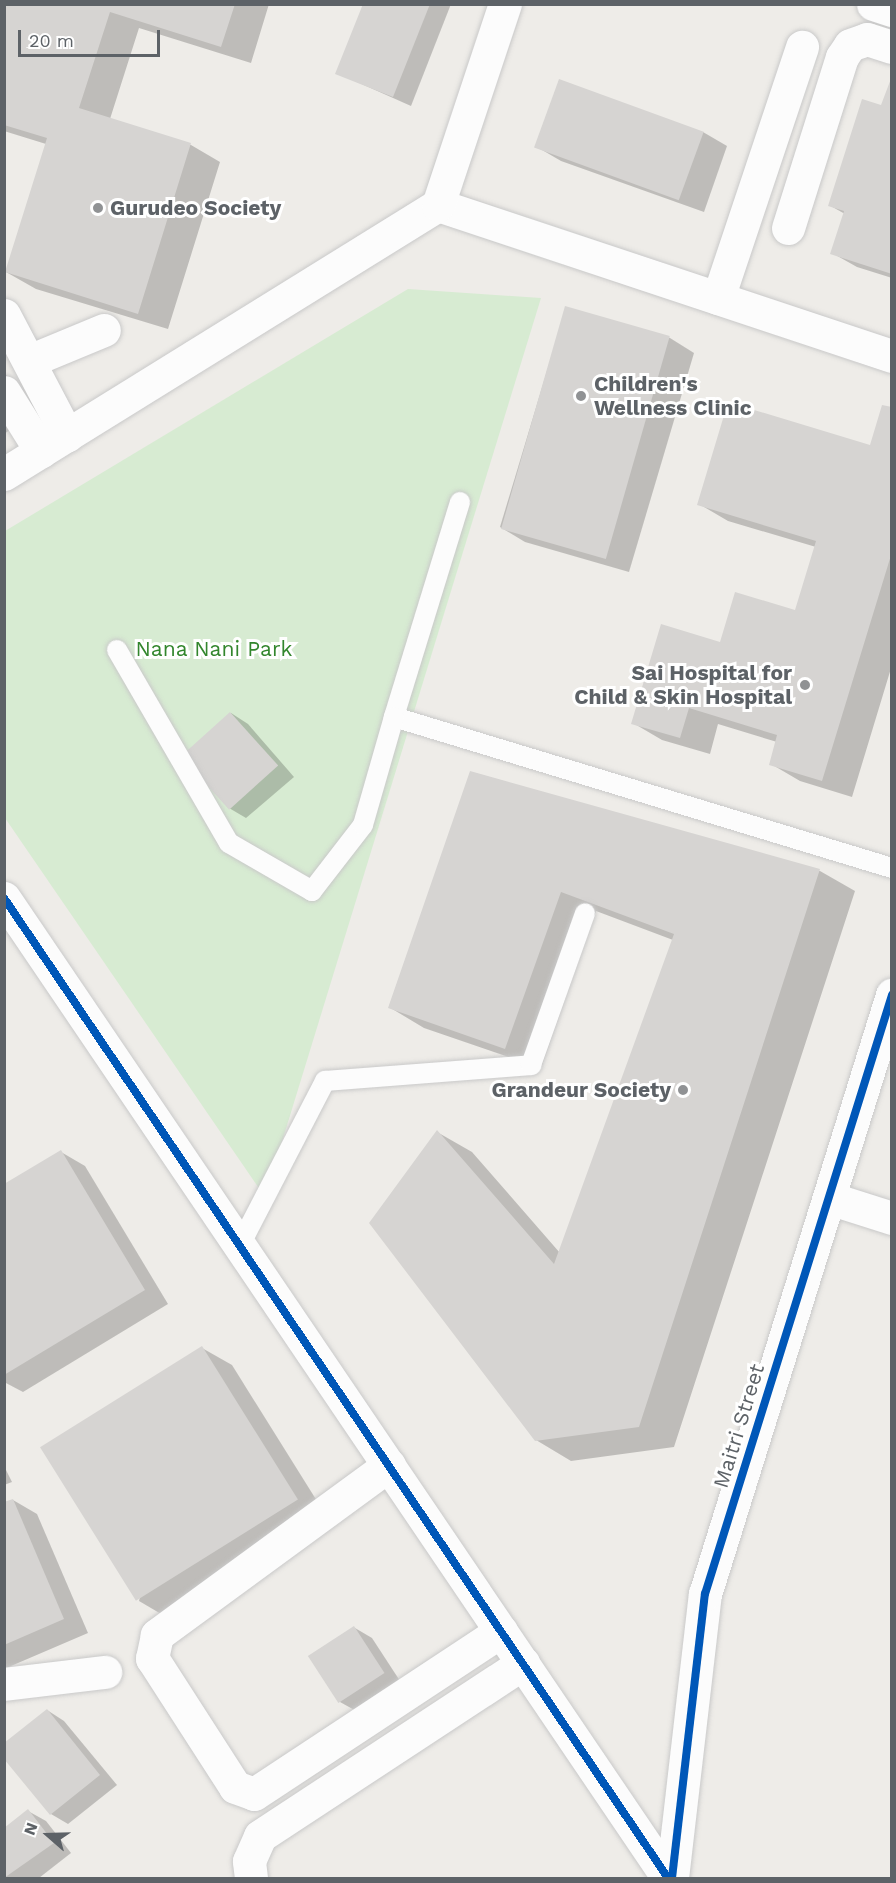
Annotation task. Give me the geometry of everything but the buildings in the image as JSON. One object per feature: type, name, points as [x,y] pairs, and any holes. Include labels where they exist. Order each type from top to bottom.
[{"type":"street","points":[[4,474],[438,205],[505,4]]},
{"type":"street","points":[[873,4],[891,10]]},
{"type":"street","points":[[789,228],[842,57],[850,45],[867,39],[891,47]]},
{"type":"street","points":[[718,298],[802,47]]},
{"type":"street","points":[[438,205],[891,356]]},
{"type":"street","points":[[4,315],[29,361],[54,443]]},
{"type":"street","points":[[29,361],[104,330]]},
{"type":"street","points":[[4,392],[54,443]]},
{"type":"street","points":[[4,898],[670,1878]]},
{"type":"street","name":"Maitri Street","points":[[670,1878],[705,1594],[891,994]]},
{"type":"street","points":[[829,1198],[891,1218]]},
{"type":"street","points":[[389,1465],[157,1635],[152,1658],[235,1787],[254,1794],[501,1631]]},
{"type":"street","points":[[251,1878],[249,1861],[260,1836],[523,1663]]},
{"type":"street","points":[[4,1684],[105,1672]]},
{"type":"lane","points":[[117,650],[229,843],[312,891],[363,825],[460,502]]},
{"type":"lane","points":[[394,717],[891,868]]},
{"type":"lane","points":[[240,1245],[325,1081],[531,1065],[585,913]]},
{"type":"green space","name":"Nana Nani Park","points":[[408,289],[541,298],[265,1197],[5,818],[5,531]]},
{"type":"cycle path","points":[[4,898],[668,1878]]},
{"type":"cycle path","points":[[672,1878],[705,1594],[892,995]]},
{"type":"place","name":"Gurudeo Society","points":[[98,208]]},
{"type":"place","name":"Children's Wellness Clinic","points":[[581,396]]},
{"type":"place","name":"Sai Hospital for Child & Skin Hospital","points":[[805,685]]},
{"type":"place","name":"Grandeur Society","points":[[683,1090]]}]
